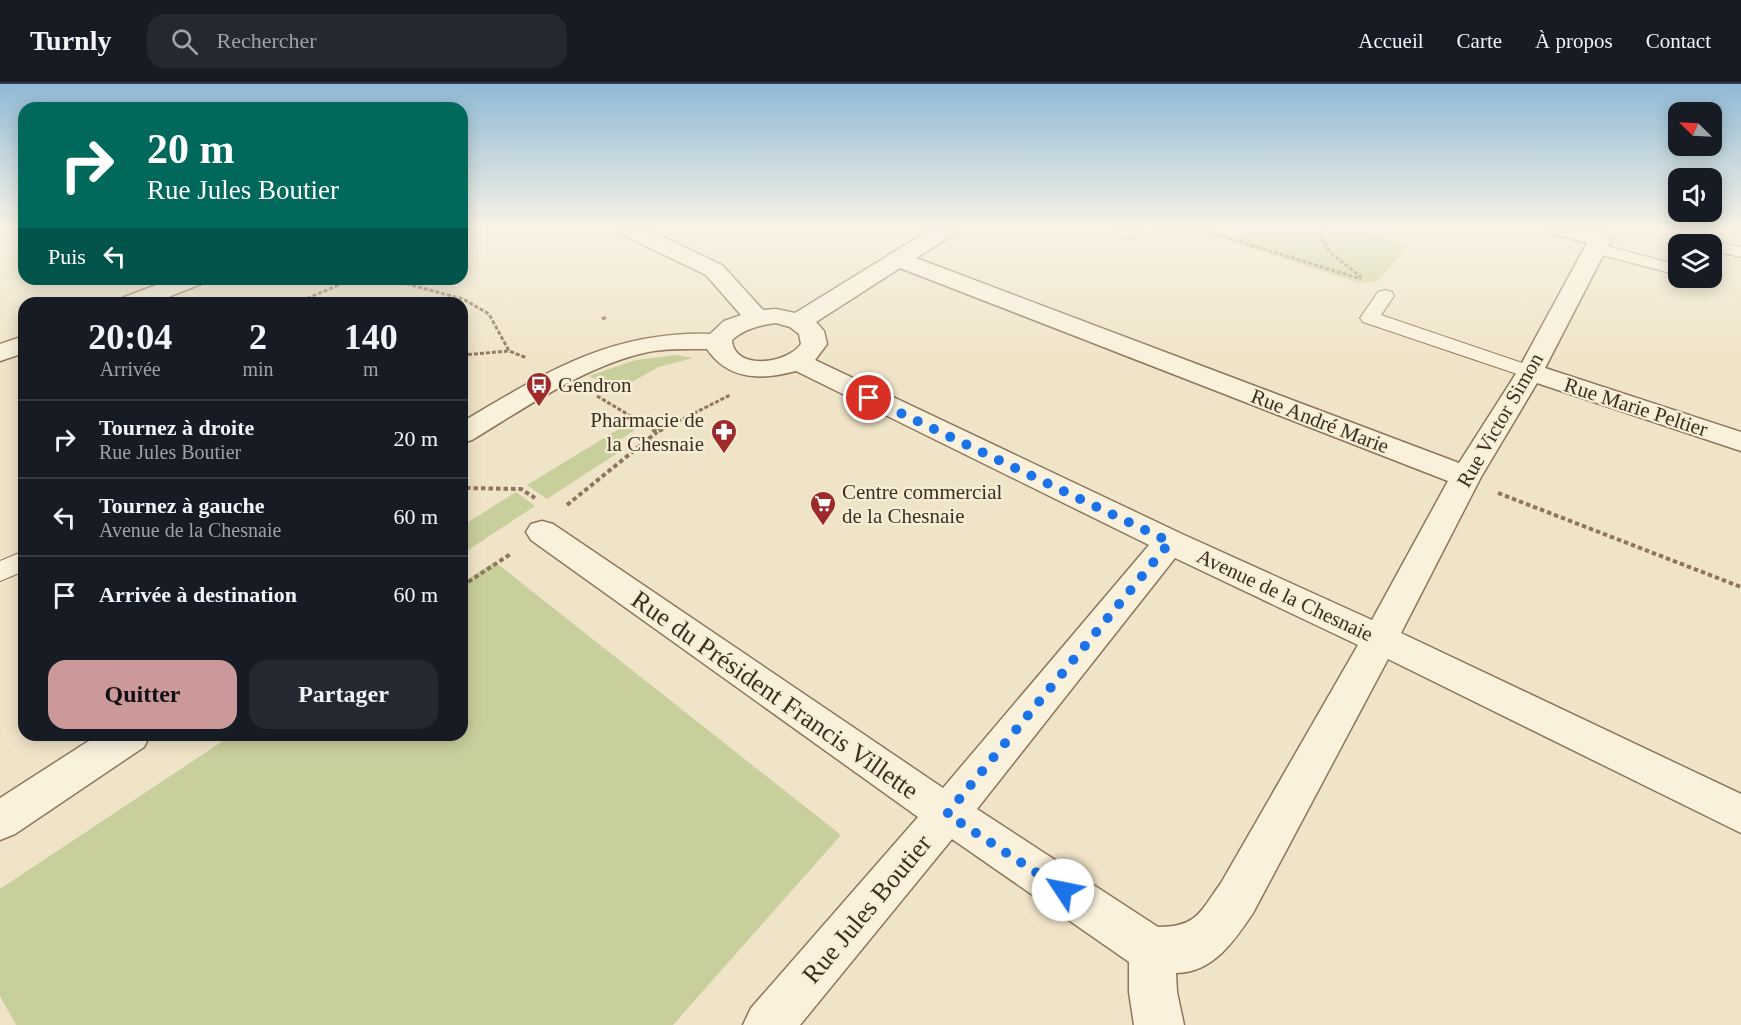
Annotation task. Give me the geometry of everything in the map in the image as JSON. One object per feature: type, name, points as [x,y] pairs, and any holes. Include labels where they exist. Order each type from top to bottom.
[{"type":"street","points":[[716,272],[756,317]]},
{"type":"street","points":[[799,322],[877,272]]},
{"type":"street","name":"Rue André Marie","points":[[931,272],[1466,477]]},
{"type":"street","name":"Rue Victor Simon","points":[[1380,639],[1466,477],[1530,372],[1583,272]]},
{"type":"street","points":[[146,297],[178,285]]},
{"type":"street","points":[[776,316],[799,322],[809,328],[814,338],[810,350],[796,361],[767,368],[744,366],[726,357],[721,350],[722,335],[731,327],[756,317],[776,316]]},
{"type":"street","points":[[468,431],[564,375],[611,355],[668,342],[720,342]]},
{"type":"street","points":[[0,354],[18,346]]},
{"type":"street","name":"Avenue de la Chesnaie","points":[[796,361],[1741,814]]},
{"type":"street","name":"Rue Marie Peltier","points":[[1530,372],[1741,442]]},
{"type":"street","name":"Rue du Président Francis Villette","points":[[541,517],[947,814],[1152,950]]},
{"type":"street","name":"Rue Jules Boutier","points":[[768,1025],[947,814],[1170,542]]},
{"type":"street","points":[[1159,1025],[1153,992],[1152,950],[1187,950],[1215,930],[1237,898],[1380,639]]},
{"type":"street","points":[[0,820],[121,741]]},
{"type":"lane","points":[[1385,296],[1370,318],[1530,372]]},
{"type":"lane","points":[[0,572],[18,563]]},
{"type":"path","points":[[1338,272],[1364,280],[1354,272]]},
{"type":"path","points":[[310,297],[339,285]]},
{"type":"path","points":[[408,285],[454,297]]},
{"type":"path","points":[[468,302],[489,314],[508,351]]},
{"type":"path","points":[[602,319],[608,317]]},
{"type":"path","points":[[468,354],[508,351],[533,361]]},
{"type":"path","points":[[587,390],[657,432],[730,395],[739,394]]},
{"type":"path","points":[[1466,477],[1502,495],[1741,587]]},
{"type":"path","points":[[468,488],[521,489],[541,517]]},
{"type":"green space","points":[[1324,272],[1386,272],[1378,281],[1358,283]]},
{"type":"green space","points":[[676,355],[693,358],[659,367],[617,390],[589,376],[636,360]]},
{"type":"green space","points":[[627,424],[635,430],[610,446],[619,452],[547,499],[527,485]]},
{"type":"green space","points":[[516,492],[535,506],[468,550],[468,522]]},
{"type":"green space","points":[[495,562],[841,835],[673,1025],[16,1025],[0,996],[0,889],[223,741],[468,741],[468,579]]},
{"type":"place","name":"Gendron","points":[[539,408]]},
{"type":"place","name":"Pharmacie de la Chesnaie","points":[[724,455]]},
{"type":"place","name":"Centre commercial de la Chesnaie","points":[[823,527]]},
{"type":"route","points":[[869,398],[1097,505],[1170,542],[947,814],[1063,890]]}]
